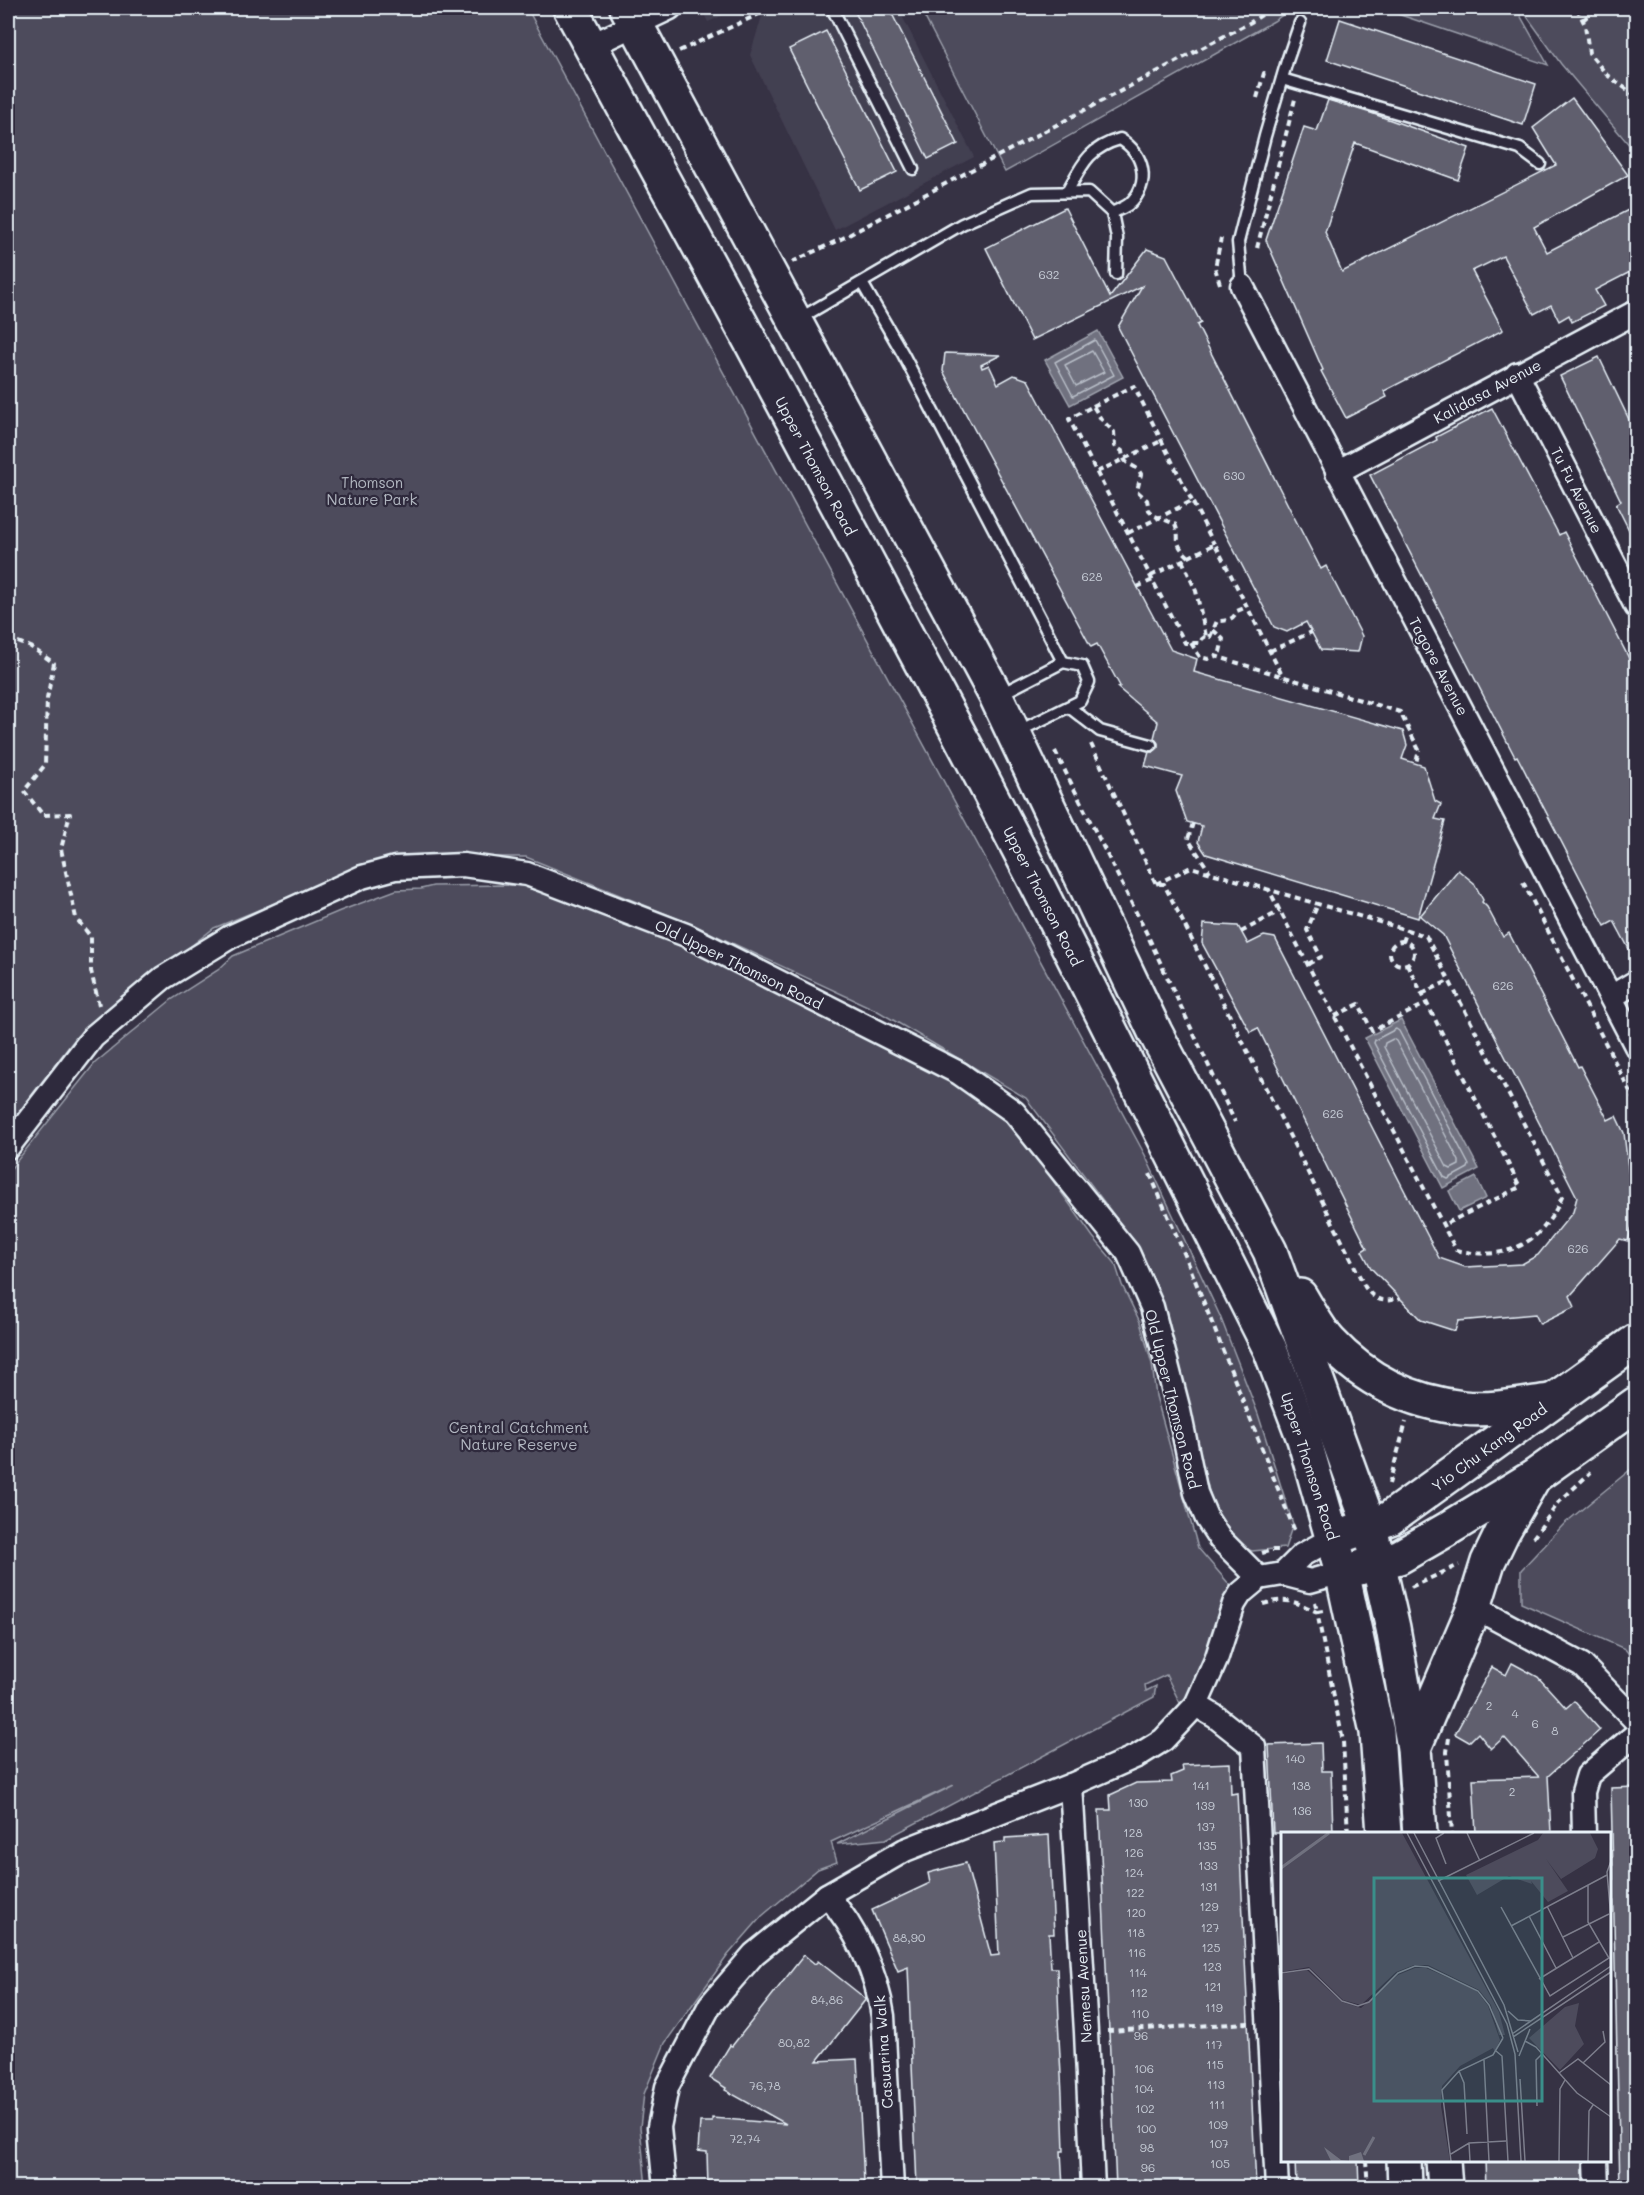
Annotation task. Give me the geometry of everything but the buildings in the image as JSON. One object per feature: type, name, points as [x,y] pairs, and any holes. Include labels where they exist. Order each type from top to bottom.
[{"type":"main road","name":"Upper Thomson Road","points":[[559,16],[590,46],[752,344],[968,751],[1270,1348],[1304,1439],[1342,1572],[1377,1732],[1384,1832]]},
{"type":"main road","points":[[631,16],[996,696],[1027,728],[1155,1032],[1270,1251],[1329,1340],[1358,1369],[1385,1385],[1412,1396],[1463,1408],[1506,1407],[1554,1400]]},
{"type":"main road","points":[[1270,1251],[1370,1527],[1393,1628],[1414,1748],[1420,1832]]},
{"type":"main road","name":"Yio Chu Kang Road","points":[[1333,1538],[1370,1527],[1390,1518],[1636,1341]]},
{"type":"main road","points":[[1342,1572],[1379,1564],[1408,1552],[1535,1476],[1636,1404]]},
{"type":"main road","points":[[1414,1748],[1474,1607],[1488,1562],[1535,1476]]},
{"type":"main road","points":[[1404,2162],[1405,2187]]},
{"type":"main road","points":[[1443,2162],[1445,2187]]},
{"type":"street","points":[[590,46],[631,16],[670,8]]},
{"type":"street","name":"Tagore Avenue","points":[[1242,286],[1636,1046]]},
{"type":"street","name":"Kalidasa Avenue","points":[[1337,472],[1636,312]]},
{"type":"street","name":"Tu Fu Avenue","points":[[1517,374],[1636,606]]},
{"type":"street","name":"Old Upper Thomson Road","points":[[8,1147],[93,1036],[162,978],[230,937],[362,877],[395,868],[463,865],[527,874],[686,935],[959,1073],[1014,1112],[1128,1253],[1152,1307],[1179,1411],[1196,1493],[1207,1519],[1220,1539],[1259,1578]]},
{"type":"street","points":[[1611,997],[1636,982]]},
{"type":"street","points":[[1283,1574],[1302,1555],[1333,1538]]},
{"type":"street","points":[[664,2187],[659,2127],[667,2087],[710,2005],[754,1954],[827,1895],[905,1850],[1071,1785],[1137,1756],[1163,1740],[1197,1705],[1216,1660],[1234,1604],[1241,1593],[1259,1578],[1283,1574],[1310,1581],[1342,1572]]},
{"type":"street","points":[[1474,1607],[1582,1665],[1636,1721]]},
{"type":"street","points":[[1197,1705],[1254,1747],[1273,2032],[1277,2187]]},
{"type":"street","points":[[1584,1832],[1583,1792],[1588,1775],[1636,1734]]},
{"type":"street","name":"Nemesu Avenue","points":[[1071,1785],[1093,2187]]},
{"type":"street","name":"Casuarina Walk","points":[[827,1895],[840,1910],[879,1990],[883,2016],[892,2187]]},
{"type":"street","points":[[1596,2162],[1597,2187]]},
{"type":"lane","points":[[832,8],[914,169]]},
{"type":"lane","points":[[1242,286],[1238,242],[1282,79],[1300,23]]},
{"type":"lane","points":[[1282,79],[1520,148],[1540,164]]},
{"type":"lane","points":[[1067,192],[1083,162],[1094,150],[1120,139],[1129,144],[1138,156],[1143,170],[1142,182],[1138,194],[1128,205],[1112,213]]},
{"type":"lane","points":[[795,322],[962,225],[1032,193],[1089,192],[1112,213],[1117,238],[1116,274]]},
{"type":"lane","points":[[862,282],[903,354],[1063,662]]},
{"type":"lane","points":[[996,696],[1063,662],[1082,666],[1089,682],[1080,701],[1027,728]]},
{"type":"lane","points":[[1069,707],[1100,731],[1151,745]]},
{"type":"path","points":[[538,8],[559,16]]},
{"type":"path","points":[[676,53],[772,8]]},
{"type":"path","points":[[786,265],[843,238],[1240,28],[1272,8]]},
{"type":"path","points":[[1576,8],[1583,20],[1589,53],[1607,75],[1636,96]]},
{"type":"path","points":[[1583,20],[1597,8]]},
{"type":"path","points":[[1257,256],[1256,244],[1299,84]]},
{"type":"path","points":[[1247,607],[1237,611],[1235,617],[1229,620],[1217,621],[1210,637],[1206,636],[1200,643],[1185,643],[1068,419],[1134,386],[1283,677]]},
{"type":"path","points":[[1093,406],[1101,419],[1114,432],[1115,446],[1122,450],[1123,459],[1128,466],[1138,470],[1141,474],[1137,491],[1147,500],[1149,510],[1159,518],[1174,524],[1178,531],[1176,540],[1179,549],[1189,557]]},
{"type":"path","points":[[1097,472],[1161,441]]},
{"type":"path","points":[[1128,533],[1192,501]]},
{"type":"path","points":[[1137,587],[1215,544]]},
{"type":"path","points":[[1182,561],[1196,591],[1206,636]]},
{"type":"path","points":[[1191,643],[1200,657],[1208,659],[1215,657],[1220,652],[1223,639],[1214,630]]},
{"type":"path","points":[[1270,651],[1311,632]]},
{"type":"path","points":[[8,638],[31,647],[54,663],[48,699],[45,765],[24,791],[43,815],[70,814],[61,849],[76,918],[91,937],[92,971],[104,1027]]},
{"type":"path","points":[[1215,657],[1400,712],[1419,750],[1416,763]]},
{"type":"path","points":[[1088,722],[1090,742],[1156,884]]},
{"type":"path","points":[[1027,728],[1146,932],[1237,1126]]},
{"type":"path","points":[[1192,823],[1188,839],[1210,873]]},
{"type":"path","points":[[1156,884],[1191,867],[1426,936],[1562,1197],[1555,1213],[1542,1230],[1524,1245],[1503,1252],[1477,1256],[1456,1250],[1269,890]]},
{"type":"path","points":[[1156,884],[1164,884],[1365,1287],[1372,1298],[1386,1302],[1400,1298]]},
{"type":"path","points":[[1308,964],[1321,957],[1307,930],[1318,904]]},
{"type":"path","points":[[1241,932],[1281,911]]},
{"type":"path","points":[[1403,942],[1407,930]]},
{"type":"path","points":[[1403,942],[1410,945],[1414,951],[1407,964],[1395,963],[1391,957],[1393,946],[1403,942]]},
{"type":"path","points":[[1407,964],[1520,1187],[1443,1225]]},
{"type":"path","points":[[1422,994],[1450,980]]},
{"type":"path","points":[[1335,1016],[1359,1004],[1372,1031],[1426,1003]]},
{"type":"path","points":[[1146,1165],[1188,1260],[1290,1517],[1302,1555]]},
{"type":"path","points":[[1388,1491],[1407,1416]]},
{"type":"path","points":[[1529,1543],[1559,1502],[1600,1464]]},
{"type":"path","points":[[1409,1587],[1467,1561]]},
{"type":"path","points":[[1317,1612],[1343,1741],[1348,1832]]},
{"type":"path","points":[[1086,2032],[1273,2032]]},
{"type":"path","points":[[1366,2162],[1368,2187]]},
{"type":"path","points":[[519,2187],[559,2184],[664,2187]]},
{"type":"shaded area","points":[[701,8],[740,8],[708,22]]},
{"type":"shaded area","points":[[779,8],[898,8],[974,157],[835,230],[750,55],[762,16]]},
{"type":"green space","name":"Thomson Nature Park","points":[[8,8],[527,8],[1145,1155],[1220,1316],[1258,1414],[1293,1524],[1285,1548],[1252,1551],[1223,1540],[1141,1251],[1026,1098],[876,1010],[691,924],[526,857],[389,857],[214,928],[77,1036],[8,1126]]},
{"type":"green space","points":[[920,8],[1292,8],[1274,21],[1005,172]]},
{"type":"green space","points":[[1380,8],[1516,8],[1548,65]]},
{"type":"green space","points":[[1521,8],[1636,8],[1636,153],[1561,64]]},
{"type":"green space","name":"Central Catchment Nature Reserve","points":[[433,886],[522,886],[603,913],[692,950],[1000,1106],[1093,1237],[1115,1263],[1122,1285],[1140,1322],[1152,1364],[1156,1396],[1198,1548],[1235,1591],[1184,1711],[1166,1675],[1145,1685],[1146,1691],[1156,1686],[1154,1697],[886,1839],[837,1844],[954,1785],[831,1842],[837,1862],[818,1869],[762,1916],[728,1955],[665,2043],[644,2094],[640,2127],[646,2187],[8,2187],[8,1172],[95,1063],[171,1000],[218,970],[233,956],[396,890]]},
{"type":"green space","points":[[1636,1465],[1636,1663],[1625,1649],[1521,1603],[1521,1570],[1564,1524]]},
{"type":"water","points":[[1098,331],[1123,377],[1070,405],[1045,360]]},
{"type":"water","points":[[1401,1020],[1479,1169],[1443,1188],[1365,1038]]},
{"type":"water","points":[[1476,1177],[1486,1198],[1459,1211],[1449,1191]]}]
